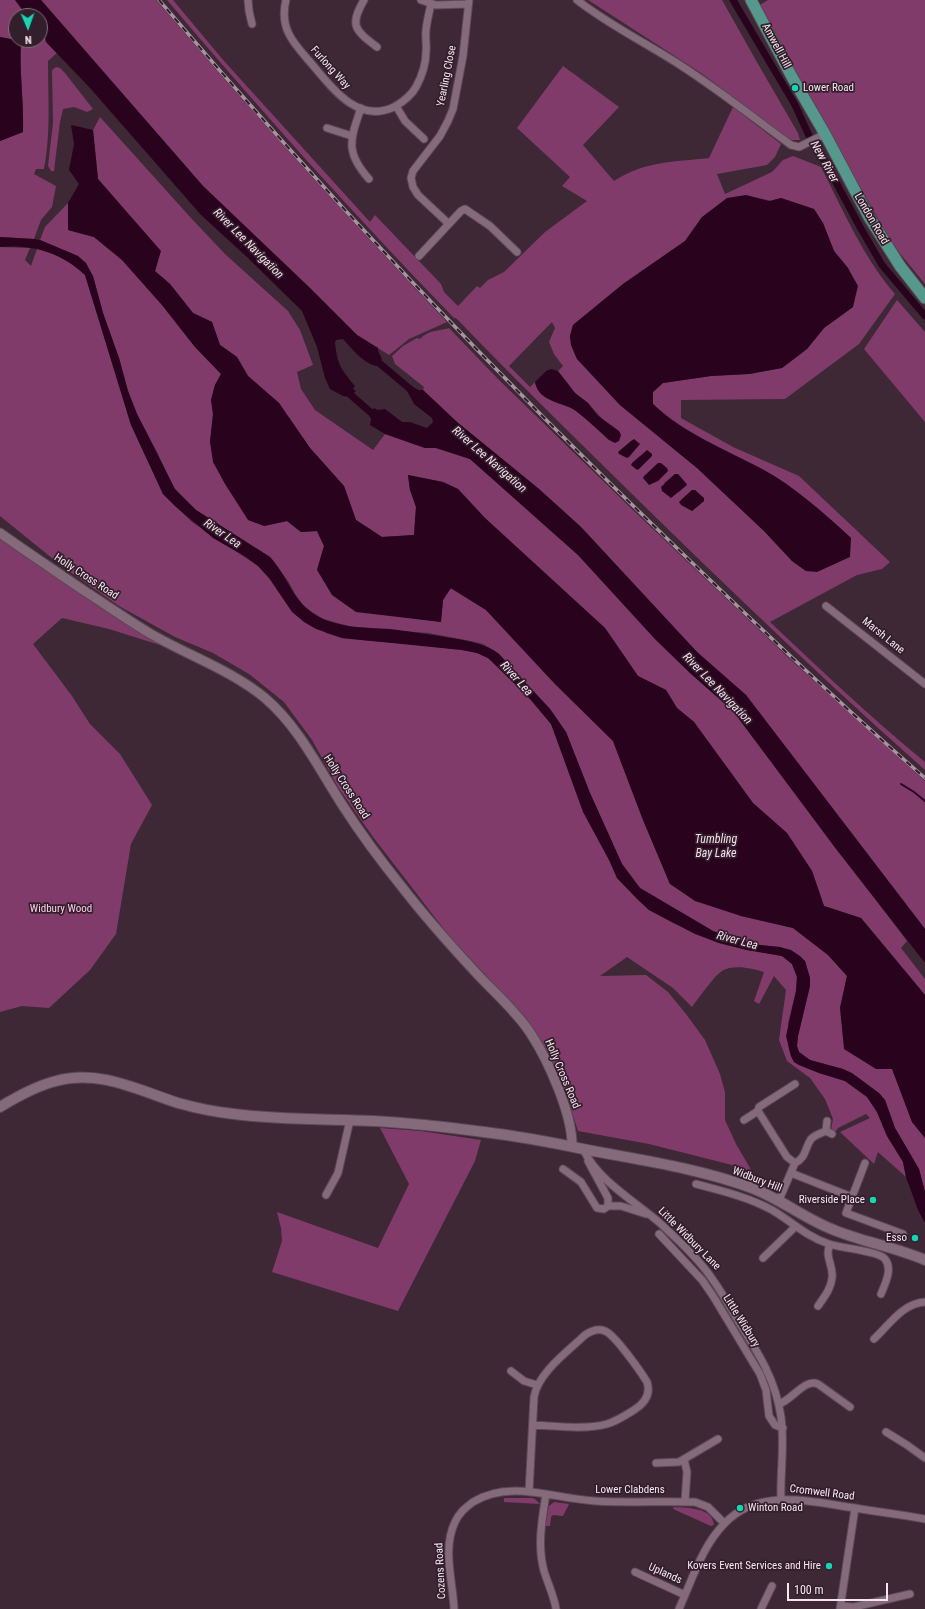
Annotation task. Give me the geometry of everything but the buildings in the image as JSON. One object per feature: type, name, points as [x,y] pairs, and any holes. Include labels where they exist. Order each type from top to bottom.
[{"type":"main road","name":"Amwell Hill","points":[[751,0],[792,77],[820,136]]},
{"type":"main road","name":"London Road","points":[[820,136],[884,242],[904,272],[925,298]]},
{"type":"main road","name":"Widbury Hill","points":[[0,1107],[31,1090],[58,1080],[94,1078],[110,1080],[179,1103],[220,1112],[252,1116],[350,1120],[417,1125],[515,1136],[572,1146],[585,1153],[667,1164],[734,1182],[779,1200],[832,1229],[897,1249],[925,1260]]},
{"type":"street","points":[[248,0],[252,24]]},
{"type":"street","name":"Furlong Way","points":[[286,0],[284,8],[285,22],[289,34],[297,47],[340,96],[361,108],[378,111],[396,106],[403,102],[413,92],[420,77],[426,55],[426,29],[431,4]]},
{"type":"street","points":[[364,0],[356,15],[356,26],[360,34],[377,47]]},
{"type":"street","points":[[421,0],[431,4],[468,2]]},
{"type":"street","points":[[576,0],[594,13],[694,74],[728,97],[791,145],[799,147],[820,136]]},
{"type":"street","name":"Yearling Close","points":[[449,224],[418,195],[413,188],[411,178],[413,171],[445,126],[453,109],[464,56],[468,2]]},
{"type":"street","points":[[396,106],[405,121],[424,139]]},
{"type":"street","points":[[361,108],[352,136],[351,148],[360,170],[369,180]]},
{"type":"street","points":[[327,128],[352,136]]},
{"type":"street","points":[[419,256],[461,211],[465,209],[490,226],[517,252]]},
{"type":"street","name":"Holly Cross Road","points":[[0,533],[28,554],[152,634],[248,684],[267,700],[286,720],[303,742],[352,819],[401,886],[440,934],[516,1014],[531,1033],[543,1055],[562,1100],[573,1139],[572,1146]]},
{"type":"street","name":"Marsh Lane","points":[[826,606],[925,684]]},
{"type":"street","points":[[744,1120],[758,1111],[759,1107],[795,1084]]},
{"type":"street","points":[[758,1111],[788,1157],[795,1163]]},
{"type":"street","points":[[326,1195],[338,1172],[350,1120]]},
{"type":"street","points":[[779,1200],[795,1163],[801,1160],[804,1156],[812,1139],[829,1133],[828,1122]]},
{"type":"street","points":[[585,1153],[588,1163],[608,1198],[608,1206]]},
{"type":"street","name":"Little Widbury Lane","points":[[585,1153],[614,1186],[661,1224],[703,1266],[713,1279],[769,1373],[779,1404]]},
{"type":"street","points":[[865,1163],[846,1213],[903,1234]]},
{"type":"street","points":[[564,1169],[581,1182],[597,1208],[604,1210],[608,1206],[621,1206],[650,1215]]},
{"type":"street","points":[[791,1173],[852,1197]]},
{"type":"street","points":[[696,1184],[737,1195],[761,1205],[781,1216],[810,1236],[830,1245],[875,1254],[885,1259],[888,1274],[881,1294]]},
{"type":"street","points":[[763,1258],[795,1227]]},
{"type":"street","name":"Little Widbury","points":[[659,1234],[702,1280],[713,1296],[760,1374],[766,1390],[769,1416],[775,1425],[783,1428]]},
{"type":"street","points":[[846,1248],[851,1235]]},
{"type":"street","points":[[818,1306],[829,1290],[832,1282],[832,1269],[828,1253],[830,1245]]},
{"type":"street","points":[[874,1339],[905,1309],[916,1303],[925,1302]]},
{"type":"street","points":[[529,1492],[534,1398],[537,1385],[545,1373],[585,1335],[589,1332],[598,1330],[606,1332],[613,1337],[645,1378],[648,1385],[649,1391],[646,1400],[642,1404],[622,1418],[606,1424],[592,1427],[533,1425]]},
{"type":"street","points":[[511,1371],[524,1381],[537,1385]]},
{"type":"street","points":[[781,1499],[783,1428],[779,1404],[790,1398],[806,1384],[815,1383],[850,1407]]},
{"type":"street","points":[[886,1432],[925,1458]]},
{"type":"street","points":[[656,1464],[675,1462],[684,1459],[718,1439]]},
{"type":"street","points":[[684,1459],[687,1472],[685,1501]]},
{"type":"street","name":"Cozens Road","points":[[454,1609],[449,1543],[452,1528],[458,1515],[467,1506],[487,1495],[514,1491],[529,1492]]},
{"type":"street","name":"Lower Clabdens","points":[[529,1492],[595,1501],[695,1502],[704,1505],[724,1523]]},
{"type":"street","points":[[546,1494],[541,1531],[541,1552],[544,1570],[556,1609]]},
{"type":"street","name":"Cromwell Road","points":[[679,1609],[709,1544],[724,1523],[740,1511],[758,1503],[781,1499],[806,1501],[925,1517]]},
{"type":"street","points":[[855,1508],[840,1608],[854,1607],[910,1594]]},
{"type":"street","name":"Uplands","points":[[636,1572],[685,1595]]},
{"type":"street","points":[[761,1609],[772,1586]]},
{"type":"green space","points":[[0,0],[15,0],[21,8],[8,8],[8,39],[0,37]]},
{"type":"green space","points":[[41,0],[156,0],[299,163],[447,322],[409,339],[389,355],[357,335],[203,186]]},
{"type":"green space","points":[[167,0],[173,0],[224,61],[370,222],[375,215],[441,284],[444,292],[458,306],[477,286],[480,288],[488,280],[504,272],[545,232],[587,201],[562,186],[570,177],[517,128],[563,66],[619,107],[583,145],[614,181],[626,174],[648,166],[709,158],[733,107],[781,144],[775,157],[767,165],[717,174],[725,194],[772,172],[783,160],[793,156],[821,167],[863,249],[895,294],[859,344],[785,399],[681,400],[681,418],[733,447],[799,476],[890,562],[882,569],[857,575],[770,622],[827,676],[925,762],[925,770],[746,604],[571,434],[456,318],[454,318],[417,280],[272,122]],"holes":[[[781,198],[814,209],[823,223],[834,251],[848,268],[853,307],[824,328],[807,349],[782,368],[749,374],[711,376],[663,383],[653,392],[653,404],[678,424],[705,440],[774,476],[798,492],[851,538],[806,571],[792,561],[764,531],[697,468],[620,405],[577,359],[571,345],[570,336],[573,325],[623,284],[685,241],[702,217]],[[552,322],[555,328],[549,342],[554,354],[563,366],[558,371],[575,393],[588,403],[604,421],[609,440],[576,411],[552,401],[541,394],[537,389],[535,382],[530,387],[509,366]],[[675,474],[678,474],[687,484],[679,492],[664,483]],[[692,490],[695,490],[704,501],[692,511],[681,500]]]},
{"type":"green space","points":[[588,0],[722,0],[798,133],[800,140],[792,140],[788,138],[701,73]]},
{"type":"green space","points":[[768,0],[925,0],[925,284],[893,245],[826,127],[760,5]]},
{"type":"green space","points":[[48,44],[57,53],[48,61],[48,142],[44,169],[36,169],[34,174],[56,186],[52,207],[41,220],[34,239],[0,237],[0,141],[23,132],[21,48],[48,48]]},
{"type":"green space","points":[[56,67],[60,68],[65,73],[93,109],[87,112],[74,107],[63,109],[54,171],[51,171],[48,166],[53,123],[52,70]]},
{"type":"green space","points":[[100,117],[225,254],[288,311],[300,330],[313,365],[297,372],[301,389],[315,410],[373,450],[385,434],[425,448],[436,448],[470,459],[578,555],[655,639],[690,673],[733,711],[907,941],[901,948],[925,979],[925,995],[861,918],[824,906],[812,871],[787,833],[753,803],[694,722],[677,708],[666,690],[638,676],[605,628],[485,518],[458,489],[443,482],[408,475],[410,490],[416,507],[414,535],[382,537],[356,520],[344,486],[310,448],[279,403],[248,376],[237,357],[220,345],[212,322],[193,313],[170,284],[155,271],[160,251],[98,179],[93,130]]},
{"type":"green space","points":[[68,203],[68,230],[94,237],[122,260],[162,305],[195,347],[221,374],[215,385],[211,400],[213,414],[210,442],[264,526],[287,521],[301,532],[317,531],[324,546],[317,570],[405,617],[441,622],[443,600],[450,588],[486,610],[555,684],[613,741],[643,820],[670,884],[741,916],[793,928],[828,955],[847,976],[840,1008],[892,1068],[912,1122],[925,1138],[925,1192],[919,1169],[895,1128],[885,1100],[879,1093],[843,1069],[810,1060],[799,1052],[797,1046],[798,1036],[810,986],[810,978],[805,961],[780,947],[760,945],[713,931],[640,888],[622,864],[590,793],[566,732],[550,709],[499,654],[483,644],[471,641],[428,633],[352,627],[323,619],[303,605],[288,581],[270,557],[196,510],[184,500],[175,489],[137,414],[103,313],[93,276],[78,256],[40,240],[45,227]]},
{"type":"green space","points":[[0,247],[30,248],[25,260],[31,266],[37,249],[44,251],[69,262],[85,275],[131,425],[163,494],[192,522],[258,566],[326,633],[342,638],[462,650],[477,653],[488,658],[496,664],[530,699],[551,724],[617,878],[649,910],[673,923],[719,943],[782,956],[792,964],[797,977],[796,991],[788,1023],[788,1046],[794,1062],[819,1073],[845,1081],[867,1097],[877,1112],[887,1136],[903,1162],[906,1177],[878,1152],[874,1164],[840,1132],[870,1118],[866,1114],[838,1128],[836,1131],[831,1130],[833,1119],[825,1099],[810,1078],[787,1061],[779,1040],[786,990],[774,976],[759,1004],[754,1001],[764,972],[748,968],[737,967],[722,971],[711,982],[692,1007],[673,988],[627,957],[600,976],[646,975],[668,992],[686,1014],[705,1040],[720,1074],[725,1092],[725,1120],[736,1144],[753,1173],[740,1167],[649,1144],[578,1131],[563,1085],[540,1039],[523,1015],[450,937],[373,837],[338,787],[312,740],[284,702],[249,674],[213,653],[175,637],[119,606],[63,567],[0,516]]},
{"type":"green space","points":[[897,300],[925,332],[925,422],[864,349]]},
{"type":"green space","points":[[449,328],[498,379],[633,510],[792,661],[925,781],[925,929],[746,695],[697,652],[581,527],[539,489],[457,422],[423,390],[424,387],[395,364],[392,356],[403,346],[417,338],[420,339],[430,332]]},
{"type":"green space","name":"Widbury Wood","points":[[0,536],[91,599],[163,646],[109,629],[62,618],[33,644],[72,696],[90,724],[120,754],[152,805],[131,844],[116,934],[90,970],[49,1008],[22,1006],[0,1012]]},
{"type":"green space","points":[[380,1128],[421,1131],[481,1140],[475,1161],[398,1311],[272,1272],[282,1241],[281,1228],[277,1212],[378,1248],[409,1184]]},
{"type":"green space","points":[[504,1498],[532,1498],[540,1504],[504,1502]]},
{"type":"green space","points":[[554,1502],[569,1504],[563,1516],[553,1515],[551,1517],[550,1526],[545,1526],[549,1506]]},
{"type":"green space","points":[[674,1507],[692,1508],[704,1512],[709,1515],[714,1525],[711,1526],[673,1509]]},
{"type":"water","points":[[15,0],[41,0],[48,8],[21,8]]},
{"type":"water","points":[[48,8],[203,186],[357,335],[378,348],[382,359],[376,366],[362,359],[343,339],[336,340],[336,350],[340,366],[355,386],[353,389],[356,391],[350,397],[343,396],[330,389],[325,378],[317,347],[302,311],[201,215],[90,88],[48,44]]},
{"type":"water","points":[[0,37],[8,39],[8,48],[21,48],[23,132],[0,141]]},
{"type":"water","name":"Tumbling Bay Lake","points":[[71,125],[93,130],[98,179],[161,251],[155,271],[170,284],[193,313],[212,322],[220,345],[237,357],[248,376],[279,403],[310,448],[344,486],[356,520],[382,537],[414,535],[416,507],[410,490],[408,475],[443,482],[458,489],[485,518],[605,628],[638,676],[666,690],[677,708],[694,722],[753,803],[787,833],[812,871],[824,906],[861,918],[925,995],[925,1138],[912,1122],[892,1069],[876,1069],[844,1049],[840,1008],[847,976],[828,955],[793,928],[741,916],[695,901],[670,884],[643,820],[613,741],[555,684],[486,610],[451,588],[443,600],[441,622],[356,612],[332,595],[317,570],[324,546],[317,531],[301,532],[287,521],[264,526],[248,520],[213,462],[210,442],[213,414],[211,400],[215,385],[221,374],[195,347],[162,305],[122,260],[94,237],[68,230],[68,203],[79,184],[69,170],[74,144]]},
{"type":"water","points":[[746,195],[770,201],[781,198],[814,209],[823,223],[834,251],[848,268],[858,286],[853,307],[824,328],[807,349],[782,368],[749,374],[711,376],[663,383],[653,392],[653,404],[677,424],[719,448],[762,469],[798,492],[851,538],[850,557],[817,572],[806,571],[792,561],[764,531],[697,468],[620,405],[577,359],[571,345],[570,336],[573,325],[623,284],[685,241],[702,217],[727,198]]},
{"type":"water","name":"River Lea","points":[[0,237],[40,240],[78,256],[86,263],[93,276],[103,313],[137,414],[175,489],[196,510],[270,557],[299,600],[311,612],[320,618],[330,622],[350,626],[390,629],[468,641],[484,646],[499,654],[550,709],[566,732],[590,793],[622,864],[640,888],[713,931],[760,945],[780,947],[791,950],[805,961],[810,978],[810,986],[798,1036],[797,1046],[799,1052],[810,1060],[852,1073],[879,1093],[885,1100],[895,1128],[919,1169],[925,1192],[925,1223],[918,1210],[906,1177],[903,1162],[887,1136],[877,1112],[867,1097],[845,1081],[819,1073],[794,1062],[786,1036],[796,991],[797,977],[792,964],[782,956],[719,943],[695,934],[649,910],[637,899],[617,878],[583,812],[551,724],[530,699],[488,658],[477,653],[462,650],[342,638],[316,629],[304,622],[292,612],[269,578],[258,566],[246,557],[213,538],[176,507],[163,494],[131,425],[85,275],[66,260],[46,251],[35,248],[12,246],[0,247]]},
{"type":"water","points":[[551,369],[558,371],[575,393],[588,403],[597,415],[619,431],[621,435],[619,441],[615,443],[609,440],[576,411],[547,398],[537,389],[535,382],[546,371]]},
{"type":"water","points":[[410,386],[423,390],[457,422],[539,489],[581,527],[697,652],[746,695],[925,929],[925,963],[836,849],[733,711],[690,673],[655,639],[578,555],[470,459],[436,448],[425,448],[385,434],[370,425],[371,419],[368,413],[374,408],[378,410],[385,409],[402,422],[410,422],[427,428],[433,422],[432,418],[414,404],[406,389]]},
{"type":"water","points":[[634,439],[640,444],[629,457],[627,458],[619,454],[618,452]]},
{"type":"water","points":[[647,450],[652,454],[652,456],[637,470],[631,465],[632,463]]},
{"type":"water","points":[[658,463],[661,463],[667,468],[668,471],[658,481],[649,485],[643,478]]},
{"type":"water","points":[[675,474],[678,474],[687,485],[671,498],[662,491],[661,487]]},
{"type":"water","points":[[692,490],[695,490],[704,498],[704,501],[692,511],[681,505],[679,502]]},
{"type":"waterway","name":"New River","points":[[733,0],[795,105],[811,140],[825,162],[882,265],[925,316]]},
{"type":"waterway","name":"River Lee Navigation","points":[[372,357],[416,394]]},
{"type":"waterway","points":[[345,390],[376,417]]},
{"type":"waterway","points":[[901,784],[925,801]]},
{"type":"railway","points":[[159,0],[285,144],[480,353],[614,488],[772,639],[925,778]]},
{"type":"place","name":"Lower Road","points":[[795,88]]},
{"type":"place","name":"Riverside Place","points":[[873,1200]]},
{"type":"place","name":"Esso","points":[[915,1238]]},
{"type":"place","name":"Winton Road","points":[[740,1508]]},
{"type":"place","name":"Kovers Event Services and Hire","points":[[829,1566]]}]
